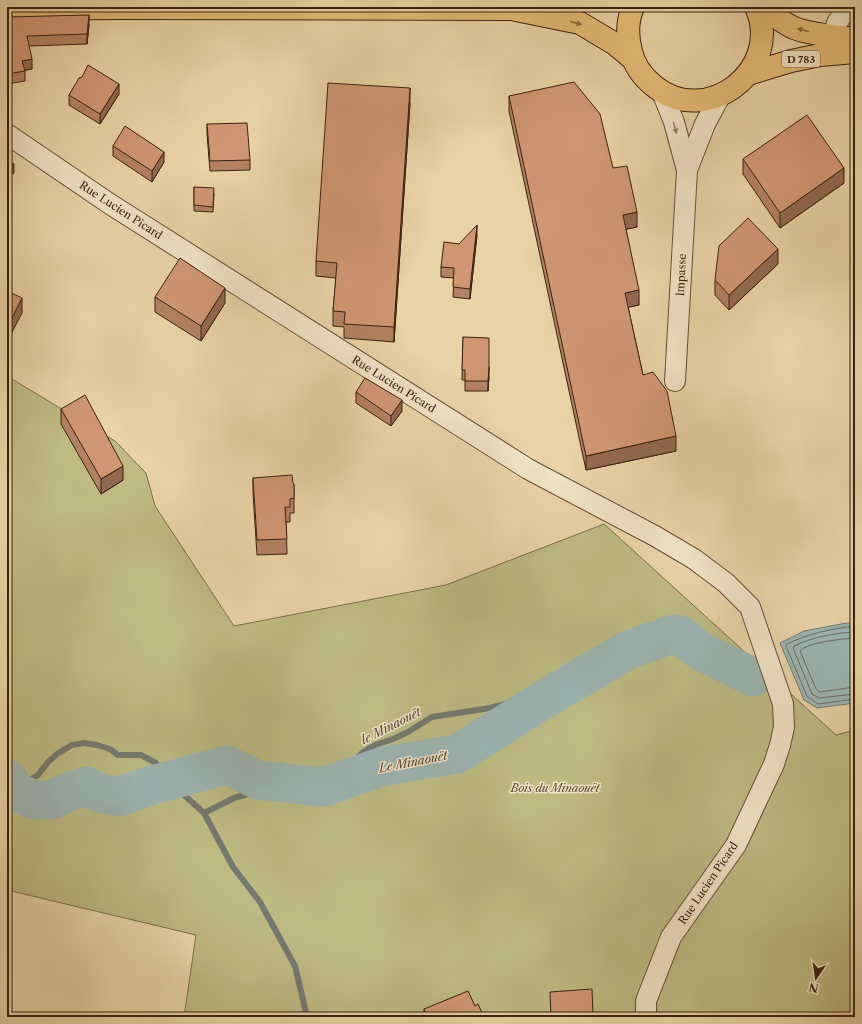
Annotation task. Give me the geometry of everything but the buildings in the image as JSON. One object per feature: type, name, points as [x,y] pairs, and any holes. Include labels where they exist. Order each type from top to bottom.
[{"type":"main road","points":[[7,9],[120,7],[510,10],[532,7]]},
{"type":"main road","points":[[633,7],[630,14],[627,37],[633,59],[644,78],[662,92],[681,99],[701,100],[720,96],[736,87],[748,74],[758,57],[762,36],[760,16],[756,7]]},
{"type":"main road","points":[[764,7],[781,20],[795,28],[855,39]]},
{"type":"main road","points":[[510,10],[580,23],[615,44],[633,59]]},
{"type":"main road","name":"D 783","points":[[748,74],[791,61],[820,55],[855,52]]},
{"type":"street","points":[[834,35],[837,23],[848,7]]},
{"type":"street","points":[[662,92],[674,122],[687,170]]},
{"type":"street","points":[[687,170],[705,124],[720,96]]},
{"type":"street","name":"Rue Lucien Picard","points":[[7,134],[110,204],[528,469],[655,536],[694,559],[726,583],[750,607],[783,704],[784,727],[780,745],[774,764],[736,845],[671,937],[646,1000],[646,1017]]},
{"type":"street","name":"Impasse","points":[[675,381],[687,170]]},
{"type":"green space","name":"Bois du Minaouët","points":[[7,376],[115,441],[146,473],[155,506],[234,626],[446,585],[604,524],[836,735],[855,730],[855,1017],[184,1017],[196,935],[7,890]]},
{"type":"water","points":[[855,622],[855,703],[817,708],[804,700],[780,643],[804,631]]},
{"type":"waterway","name":"Le Minaouët","points":[[7,779],[16,791],[34,800],[52,800],[70,791],[86,786],[100,793],[118,797],[152,785],[227,765],[258,780],[323,787],[384,766],[457,754],[543,700],[626,651],[673,634],[680,635],[700,651],[753,677]]},
{"type":"waterway","name":"le Minaouët","points":[[204,813],[234,798],[251,793],[283,791],[299,796],[312,794],[331,783],[342,774],[362,753],[375,745],[408,732],[432,717],[490,708],[509,703],[527,703],[539,706],[552,701],[571,679],[582,670],[608,657],[621,652],[636,649],[655,640],[680,638],[714,647],[727,654],[747,660]]},
{"type":"waterway","name":"le Minaouët","points":[[7,783],[26,782],[38,775],[48,762],[57,754],[72,745],[84,743],[110,749],[118,755],[141,755],[156,763],[172,779],[184,795],[204,813],[233,867],[260,902],[295,966],[307,1017]]}]
